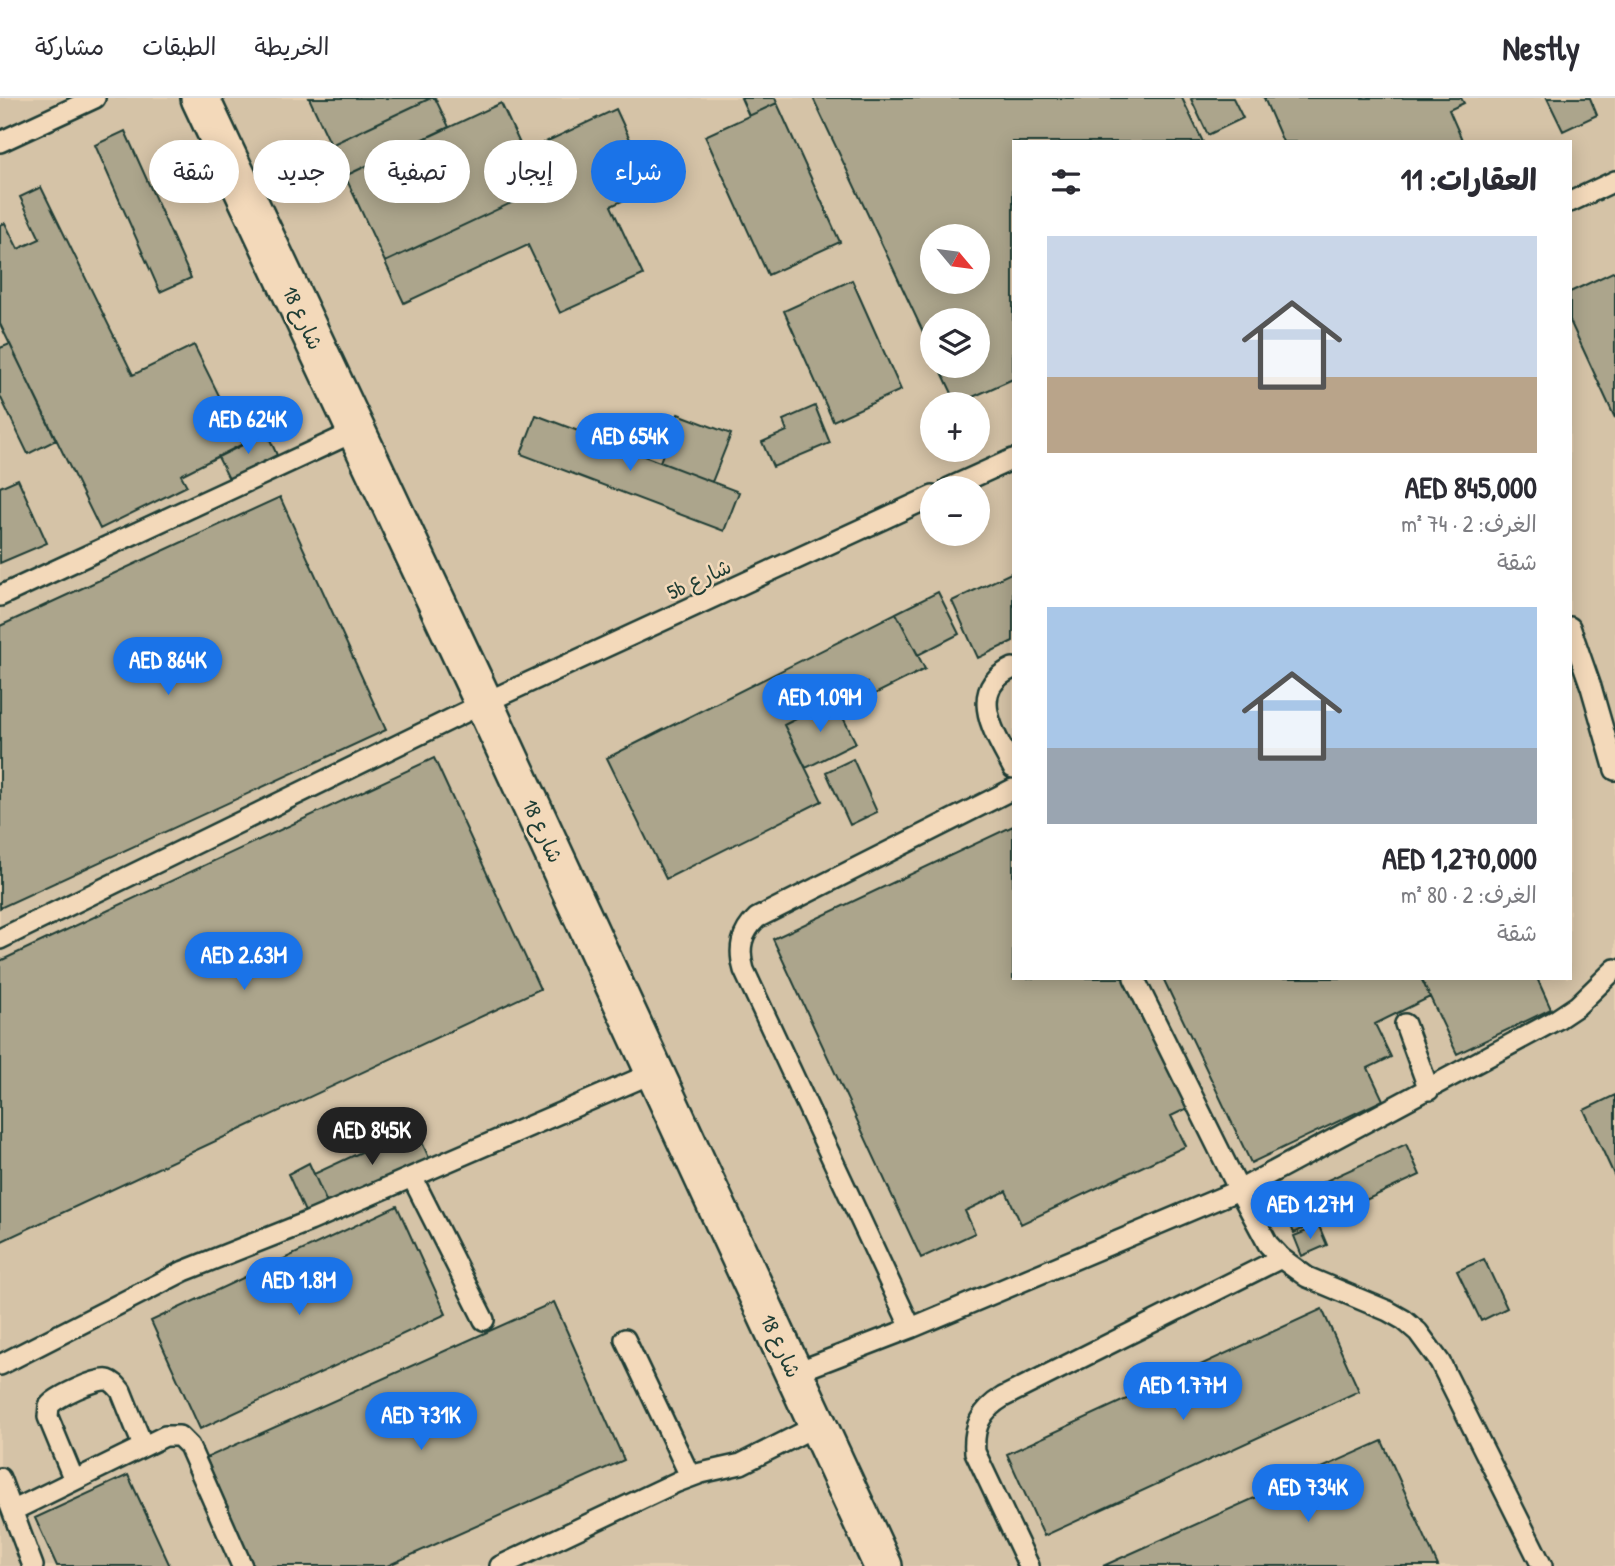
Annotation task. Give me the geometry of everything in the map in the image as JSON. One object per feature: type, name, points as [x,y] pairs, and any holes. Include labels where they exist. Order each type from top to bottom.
[{"type":"street","name":"شارع 18","points":[[200,98],[484,703],[883,1566]]},
{"type":"lane","points":[[0,142],[95,98]]},
{"type":"lane","points":[[1572,201],[1613,186]]},
{"type":"lane","points":[[0,596],[356,431]]},
{"type":"lane","points":[[975,476],[1012,459]]},
{"type":"lane","name":"5b شارع","points":[[0,939],[484,703],[920,502]]},
{"type":"lane","points":[[1572,633],[1615,770]]},
{"type":"lane","points":[[1012,668],[992,682],[986,703],[1012,766]]},
{"type":"lane","points":[[911,1328],[744,970],[740,947],[749,926],[757,918],[1012,790]]},
{"type":"lane","points":[[794,1373],[911,1328],[1239,1190],[1556,1020],[1577,1006],[1615,969]]},
{"type":"lane","points":[[1135,980],[1263,1236],[1281,1258],[1307,1277],[1388,1311],[1418,1332],[1440,1362],[1542,1566]]},
{"type":"lane","points":[[1405,1024],[1429,1090]]},
{"type":"lane","points":[[0,1365],[184,1271],[412,1177],[655,1072]]},
{"type":"lane","points":[[412,1177],[484,1320]]},
{"type":"lane","points":[[1029,1566],[975,1452],[976,1427],[982,1414],[991,1404],[1003,1397],[1281,1258]]},
{"type":"lane","points":[[625,1339],[690,1476]]},
{"type":"lane","points":[[74,1480],[48,1417],[49,1406],[57,1398],[96,1382],[111,1381],[121,1391],[143,1446]]},
{"type":"lane","points":[[500,1566],[690,1476],[741,1464],[818,1425]]},
{"type":"lane","points":[[14,1510],[143,1446],[172,1435],[185,1440],[242,1566]]},
{"type":"lane","points":[[0,1478],[33,1566]]},
{"type":"shaded area","points":[[0,98],[1615,98],[1615,1566],[0,1566]]},
{"type":"building","points":[[309,98],[431,98],[342,140],[329,140]]},
{"type":"building","points":[[431,98],[435,98],[449,127],[421,140],[364,140],[364,167],[350,174],[350,140],[342,140]]},
{"type":"building","points":[[741,98],[775,98],[777,103],[749,116]]},
{"type":"building","points":[[813,98],[1182,98],[1202,140],[1012,140],[1012,379],[984,392],[951,392],[945,378],[990,378],[990,308],[920,308],[920,325]]},
{"type":"building","points":[[1233,98],[1243,118],[1208,135],[1191,99]]},
{"type":"building","points":[[1264,98],[1461,98],[1464,103],[1449,110],[1462,140],[1282,140]]},
{"type":"building","points":[[1547,98],[1590,98],[1597,115],[1563,131]]},
{"type":"building","points":[[501,103],[518,140],[484,140],[484,203],[511,203],[385,262],[350,187],[350,174],[364,167],[364,203],[470,203],[470,140],[422,140]]},
{"type":"building","points":[[777,103],[840,242],[768,275],[705,136]]},
{"type":"building","points":[[616,109],[630,140],[591,140],[591,203],[617,203],[611,206],[643,275],[560,313],[528,245],[404,303],[385,262],[511,203],[577,203],[577,140],[550,140]]},
{"type":"building","points":[[125,131],[149,184],[149,203],[157,203],[191,278],[160,292],[95,145]]},
{"type":"building","points":[[41,187],[133,375],[194,345],[243,444],[181,475],[187,486],[100,529],[0,324],[0,225],[5,223],[18,249],[40,239],[20,197]]},
{"type":"building","points":[[1615,271],[1615,418],[1572,325],[1572,291]]},
{"type":"building","points":[[852,280],[901,390],[833,421],[784,311]]},
{"type":"building","points":[[10,344],[56,440],[28,454],[0,396],[0,348]]},
{"type":"building","points":[[815,406],[830,443],[773,467],[762,442],[787,431],[783,420]]},
{"type":"building","points":[[678,414],[731,434],[712,482],[660,462]]},
{"type":"building","points":[[536,415],[739,492],[724,531],[521,454]]},
{"type":"building","points":[[267,433],[277,455],[229,479],[218,457]]},
{"type":"building","points":[[18,479],[47,543],[0,563],[0,487]]},
{"type":"building","points":[[280,497],[386,730],[0,908],[0,626]]},
{"type":"building","points":[[1012,572],[1012,641],[978,658],[952,601]]},
{"type":"building","points":[[938,592],[959,634],[918,655],[896,613]]},
{"type":"building","points":[[896,613],[925,669],[873,695],[867,683],[784,725],[822,801],[666,879],[607,758]]},
{"type":"building","points":[[834,700],[856,743],[806,768],[784,725]]},
{"type":"building","points":[[434,758],[540,989],[0,1242],[0,961]]},
{"type":"building","points":[[853,759],[877,812],[850,825],[826,772]]},
{"type":"building","points":[[1012,826],[1012,980],[1134,980],[1192,1106],[1171,1116],[1186,1146],[1021,1224],[1006,1191],[965,1211],[975,1233],[921,1258],[773,939]]},
{"type":"building","points":[[1164,980],[1422,980],[1430,997],[1375,1024],[1391,1057],[1368,1068],[1383,1100],[1251,1163]]},
{"type":"building","points":[[1422,980],[1538,980],[1551,1009],[1457,1054]]},
{"type":"building","points":[[1615,1095],[1615,1177],[1584,1110]]},
{"type":"building","points":[[415,1127],[430,1160],[328,1206],[314,1174]]},
{"type":"building","points":[[1406,1144],[1420,1175],[1294,1233],[1280,1202]]},
{"type":"building","points":[[309,1163],[327,1203],[305,1212],[288,1174]]},
{"type":"building","points":[[397,1206],[446,1314],[200,1429],[151,1321]]},
{"type":"building","points":[[1319,1226],[1327,1245],[1302,1256],[1294,1236]]},
{"type":"building","points":[[1484,1259],[1507,1308],[1481,1321],[1457,1271]]},
{"type":"building","points":[[554,1302],[624,1460],[387,1566],[253,1566],[206,1458]]},
{"type":"building","points":[[1322,1309],[1359,1391],[1044,1536],[1007,1454]]},
{"type":"building","points":[[1382,1441],[1438,1566],[1103,1566]]},
{"type":"building","points":[[128,1475],[170,1566],[57,1566],[35,1518]]}]
